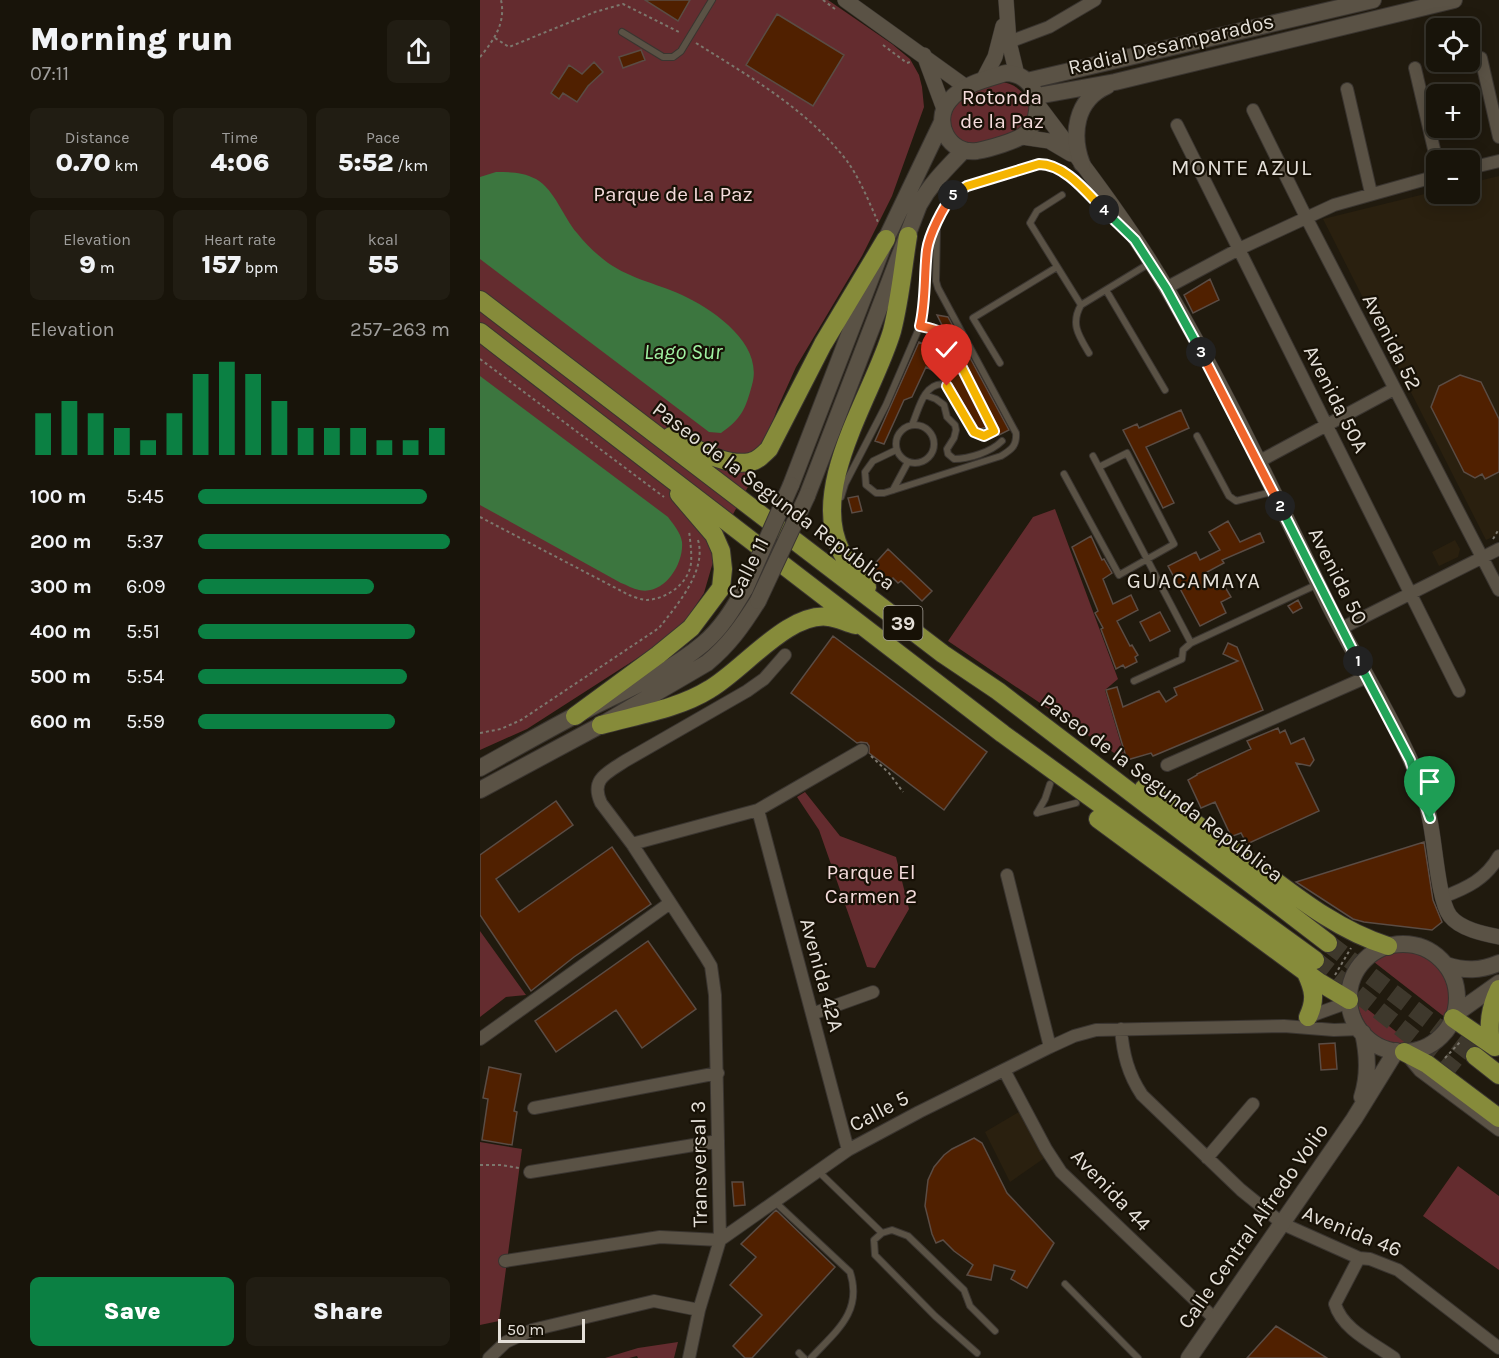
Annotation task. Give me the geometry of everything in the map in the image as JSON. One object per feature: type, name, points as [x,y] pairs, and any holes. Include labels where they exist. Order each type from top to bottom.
[{"type":"highway","points":[[883,608],[840,550],[832,522],[831,507],[833,484],[892,331],[908,236]]},
{"type":"highway","points":[[637,420],[721,460],[751,462],[761,457],[769,449],[823,344],[886,239]]},
{"type":"highway","name":"Paseo de la Segunda República","points":[[480,300],[943,654],[998,691],[1328,943]]},
{"type":"highway","name":"39","points":[[480,332],[643,455],[953,696],[1310,966]]},
{"type":"highway","points":[[575,716],[667,649],[691,628],[721,588],[723,569],[721,551],[714,535],[704,521],[643,455]]},
{"type":"highway","points":[[601,725],[656,710],[709,690],[788,627],[806,618],[829,617],[867,629]]},
{"type":"highway","points":[[998,691],[1132,780],[1309,905],[1348,930],[1388,946]]},
{"type":"highway","points":[[953,696],[1050,784],[1310,966],[1349,1001]]},
{"type":"highway","points":[[1308,1017],[1314,998],[1310,966]]},
{"type":"highway","points":[[1495,1047],[1489,1016],[1492,1002],[1499,989]]},
{"type":"highway","points":[[1454,1016],[1495,1047]]},
{"type":"highway","points":[[1400,1051],[1427,1064],[1499,1118]]},
{"type":"highway","points":[[1475,1056],[1499,1075]]},
{"type":"highway","points":[[1459,1074],[1499,1105]]},
{"type":"main road","name":"Radial Desamparados","points":[[1022,78],[1373,0]]},
{"type":"main road","name":"Radial Desamparados","points":[[1037,101],[1454,0]]},
{"type":"main road","points":[[1006,73],[1022,78],[1037,101],[1034,124],[1022,137],[979,151],[964,150],[949,141],[944,132],[943,116],[949,100],[966,87],[1006,73]]},
{"type":"main road","points":[[1082,164],[1075,136],[1082,109],[1091,97],[1102,88],[1115,82]]},
{"type":"main road","name":"Calle 11","points":[[480,768],[575,716],[650,679],[690,654],[717,630],[728,616],[745,590],[790,485],[886,239],[943,116]]},
{"type":"main road","name":"Calle 11","points":[[480,790],[601,725],[707,663],[721,652],[739,631],[759,601],[807,496],[927,190],[964,150]]},
{"type":"main road","points":[[1454,1016],[1457,1002],[1456,989],[1446,965],[1437,956],[1420,947],[1401,944],[1388,946],[1367,957],[1359,966],[1352,982],[1349,1001],[1351,1011],[1361,1031],[1372,1042],[1384,1048],[1400,1051],[1422,1048],[1437,1040],[1454,1016],[1499,983]]},
{"type":"main road","points":[[1446,965],[1469,970],[1485,969],[1499,963]]},
{"type":"main road","name":"Calle Central Alfredo Volio","points":[[1354,1119],[1367,1074],[1367,1050],[1361,1031]]},
{"type":"main road","name":"Calle Central Alfredo Volio","points":[[1189,1358],[1400,1051]]},
{"type":"street","points":[[845,0],[966,87]]},
{"type":"street","points":[[1009,42],[1049,27],[1093,1]]},
{"type":"street","points":[[1006,6],[1009,42],[1022,78]]},
{"type":"street","points":[[983,80],[997,51],[1006,6]]},
{"type":"street","points":[[924,55],[943,116]]},
{"type":"street","points":[[1481,58],[1499,137]]},
{"type":"street","points":[[1415,68],[1434,150]]},
{"type":"street","points":[[1347,89],[1371,193]]},
{"type":"street","name":"Avenida 50","points":[[1037,101],[1166,288],[1210,368],[1340,629],[1410,760],[1430,818],[1443,897],[1449,915],[1456,922],[1499,937]]},
{"type":"street","name":"Avenida 52","points":[[1253,110],[1306,218],[1499,590]]},
{"type":"street","name":"Avenida 50A","points":[[1177,125],[1459,691]]},
{"type":"street","name":"Avenida 50","points":[[1022,137],[1049,141],[1061,147],[1082,164]]},
{"type":"street","points":[[1480,166],[1499,162]]},
{"type":"street","points":[[1166,288],[1239,249],[1334,204],[1426,179]]},
{"type":"street","points":[[1258,462],[1394,389]]},
{"type":"street","points":[[1340,629],[1482,557],[1495,546]]},
{"type":"street","points":[[480,1039],[670,903],[632,844],[601,803],[598,797],[598,785],[605,774],[764,680],[785,655]]},
{"type":"street","points":[[1167,765],[1367,677]]},
{"type":"street","points":[[632,844],[758,810],[862,750]]},
{"type":"street","name":"Avenida 42A","points":[[758,810],[848,1150]]},
{"type":"street","points":[[1443,897],[1466,888],[1483,877],[1499,856]]},
{"type":"street","points":[[1007,875],[1050,1047]]},
{"type":"street","name":"Transversal 3","points":[[670,903],[711,966],[716,995],[720,1240],[699,1310],[689,1358]]},
{"type":"street","points":[[812,1014],[873,992]]},
{"type":"street","name":"Calle 5","points":[[1284,1026],[1349,1001]]},
{"type":"street","name":"Calle 5","points":[[720,1240],[848,1150],[919,1112],[1074,1036],[1096,1030],[1284,1026],[1361,1031]]},
{"type":"street","name":"Avenida 46","points":[[1121,1029],[1122,1050],[1132,1080],[1142,1095],[1241,1190],[1283,1224],[1359,1258],[1370,1259],[1398,1270],[1499,1348]]},
{"type":"street","points":[[1400,1051],[1420,1071],[1499,1130]]},
{"type":"street","name":"Avenida 44","points":[[1004,1070],[1046,1149],[1061,1172],[1215,1319]]},
{"type":"street","points":[[534,1108],[718,1073]]},
{"type":"street","points":[[1207,1158],[1253,1104]]},
{"type":"street","points":[[530,1172],[718,1141]]},
{"type":"street","points":[[506,1261],[660,1237],[720,1240]]},
{"type":"street","points":[[1359,1258],[1335,1304],[1338,1316],[1394,1358]]},
{"type":"street","points":[[489,1358],[506,1342],[532,1330],[654,1301],[699,1310]]},
{"type":"lane","points":[[622,32],[667,58],[678,55],[712,0]]},
{"type":"lane","points":[[832,522],[839,514],[845,484],[886,405],[920,326],[930,237],[948,201],[958,190],[1039,164],[1046,164],[1075,181],[1135,240]]},
{"type":"lane","points":[[1062,195],[1037,211],[1030,223],[1081,305]]},
{"type":"lane","points":[[896,450],[873,461],[865,472],[866,485],[870,490],[876,493],[893,490],[1001,456],[1014,446],[1016,433],[936,281],[937,224]]},
{"type":"lane","points":[[1089,353],[1075,325],[1076,314],[1081,305],[1150,263]]},
{"type":"lane","points":[[1000,363],[973,318],[1057,267]]},
{"type":"lane","points":[[925,290],[940,291]]},
{"type":"lane","points":[[1106,290],[1165,390]]},
{"type":"lane","points":[[920,326],[939,331],[947,338],[994,431],[1009,451]]},
{"type":"lane","points":[[912,425],[925,395],[931,386],[937,384],[947,386],[974,432],[984,436],[994,431]]},
{"type":"lane","points":[[925,395],[944,405],[947,417],[954,425],[956,434],[947,449],[948,454],[954,459],[993,449],[1002,441]]},
{"type":"lane","points":[[912,425],[926,428],[933,438],[934,445],[933,451],[924,461],[917,464],[908,462],[899,456],[895,444],[898,432],[912,425]]},
{"type":"lane","points":[[1197,436],[1229,495],[1236,501],[1273,492]]},
{"type":"lane","points":[[1064,474],[1119,575],[1174,544],[1127,453],[1099,467]]},
{"type":"lane","points":[[1093,456],[1191,644]]},
{"type":"lane","points":[[893,490],[908,462]]},
{"type":"lane","points":[[1134,681],[1182,659],[1183,650],[1191,644],[1318,583]]},
{"type":"lane","points":[[1050,784],[1037,813],[1076,803]]},
{"type":"lane","points":[[818,1171],[882,1233]]},
{"type":"lane","points":[[774,1201],[850,1272],[855,1287],[851,1309],[844,1323],[811,1358]]},
{"type":"lane","points":[[977,1353],[935,1316],[875,1255],[874,1240],[882,1233],[892,1230],[908,1236],[964,1290],[970,1306],[995,1331]]},
{"type":"lane","points":[[1065,1284],[1138,1358]]},
{"type":"path","points":[[480,57],[498,34],[504,11],[501,0]]},
{"type":"path","points":[[495,38],[509,47],[595,12],[623,4],[674,28],[772,90],[812,124],[847,161],[886,239]]},
{"type":"path","points":[[480,359],[661,493],[666,500]]},
{"type":"path","points":[[480,517],[619,590],[647,600],[666,594],[680,586],[686,579],[691,565],[689,527],[693,532]]},
{"type":"path","points":[[1495,546],[1499,530]]},
{"type":"path","points":[[480,733],[501,729],[521,720],[659,628],[673,611],[694,574],[699,561],[698,538]]},
{"type":"path","points":[[862,750],[882,766],[903,792]]},
{"type":"path","points":[[480,1166],[510,1166],[530,1172]]},
{"type":"shaded area","points":[[1499,176],[1499,534],[1486,540],[1323,219],[1426,194],[1426,204],[1480,204],[1480,181]]},
{"type":"shaded area","points":[[1455,540],[1460,549],[1458,557],[1439,566],[1432,552]]},
{"type":"shaded area","points":[[1019,1112],[1046,1157],[1010,1182],[985,1132]]},
{"type":"green space","name":"Parque de La Paz","points":[[480,0],[828,0],[910,59],[919,75],[924,107],[892,196],[862,256],[796,367],[778,407],[749,485],[720,538],[704,593],[678,632],[527,729],[480,750]]},
{"type":"green space","name":"Rotonda de la Paz","points":[[999,82],[1008,83],[1022,92],[1029,106],[1026,121],[1021,128],[1005,136],[971,146],[957,143],[946,111],[956,98]]},
{"type":"green space","points":[[1055,509],[1118,679],[1105,690],[1126,761],[948,641],[1033,517]]},
{"type":"green space","name":"Parque El Carmen 2","points":[[805,792],[840,836],[896,857],[909,909],[875,968],[867,967],[819,830],[797,797]]},
{"type":"green space","points":[[480,931],[526,995],[506,997],[480,1017]]},
{"type":"green space","points":[[1397,950],[1424,955],[1443,969],[1449,979],[1451,991],[1446,1018],[1374,962]]},
{"type":"green space","points":[[1357,1001],[1412,1044],[1392,1043],[1376,1035],[1364,1021]]},
{"type":"green space","points":[[480,1142],[522,1149],[499,1321],[480,1325]]},
{"type":"green space","points":[[1458,1166],[1499,1196],[1499,1270],[1423,1216]]},
{"type":"green space","points":[[678,1342],[674,1358],[638,1358],[637,1356],[605,1358],[638,1348]]},
{"type":"water","name":"Lago Sur","points":[[496,172],[511,172],[536,179],[554,197],[572,227],[593,250],[612,266],[631,276],[695,301],[733,330],[744,342],[751,356],[754,370],[747,401],[742,413],[734,423],[721,433],[709,432],[480,259],[480,177]]},
{"type":"water","points":[[480,376],[668,517],[680,535],[682,551],[676,568],[664,583],[648,591],[632,588],[480,505]]},
{"type":"building","points":[[645,0],[690,0],[678,21]]},
{"type":"building","points":[[777,14],[844,55],[813,106],[746,65]]},
{"type":"building","points":[[641,50],[645,60],[623,68],[619,57]]},
{"type":"building","points":[[594,62],[603,72],[588,86],[577,102],[563,93],[559,99],[551,93],[569,65],[582,74]]},
{"type":"building","points":[[1210,279],[1219,300],[1193,313],[1184,295]]},
{"type":"building","points":[[937,315],[948,317],[1009,430],[999,435],[999,429],[950,333],[943,327]]},
{"type":"building","points":[[919,342],[950,356],[986,427],[978,428],[945,373],[941,375],[926,367],[912,397],[904,400],[884,444],[875,441]]},
{"type":"building","points":[[1460,375],[1481,382],[1499,419],[1499,472],[1485,479],[1482,474],[1475,478],[1464,472],[1431,407],[1439,386]]},
{"type":"building","points":[[1181,410],[1189,428],[1146,447],[1174,503],[1163,508],[1123,430],[1137,424],[1139,428]]},
{"type":"building","points":[[858,496],[862,511],[852,513],[848,498]]},
{"type":"building","points":[[1228,521],[1240,542],[1260,533],[1264,542],[1222,560],[1224,563],[1207,572],[1216,589],[1224,585],[1231,597],[1221,602],[1226,613],[1200,626],[1168,566],[1196,552],[1200,560],[1220,550],[1209,532]]},
{"type":"building","points":[[1091,536],[1102,560],[1104,559],[1112,573],[1103,579],[1113,604],[1131,595],[1138,610],[1117,621],[1130,646],[1132,645],[1138,655],[1135,657],[1137,662],[1125,668],[1123,665],[1116,669],[1101,629],[1103,628],[1095,613],[1098,611],[1072,547]]},
{"type":"building","points":[[888,549],[932,591],[922,601],[901,581],[898,583],[893,578],[888,583],[871,568]]},
{"type":"building","points":[[1298,600],[1302,608],[1293,613],[1288,606]]},
{"type":"building","points":[[1160,612],[1170,631],[1150,641],[1140,622]]},
{"type":"building","points":[[833,636],[987,752],[944,810],[869,753],[867,743],[857,743],[791,693]]},
{"type":"building","points":[[1228,643],[1237,647],[1263,710],[1153,756],[1151,753],[1127,760],[1106,690],[1117,687],[1123,707],[1159,691],[1166,702],[1177,695],[1174,688],[1238,661],[1223,654]]},
{"type":"building","points":[[1278,728],[1280,733],[1285,730],[1291,744],[1304,738],[1314,760],[1310,766],[1296,763],[1319,811],[1247,844],[1241,833],[1233,836],[1230,834],[1215,802],[1201,808],[1188,780],[1251,749],[1247,741]]},
{"type":"building","points":[[556,801],[573,825],[496,879],[519,912],[612,847],[651,904],[574,957],[531,991],[480,915],[480,855]]},
{"type":"building","points":[[1424,842],[1433,900],[1442,922],[1432,930],[1353,919],[1296,882]]},
{"type":"building","points":[[648,941],[696,1009],[642,1048],[616,1010],[556,1052],[535,1021]]},
{"type":"building","points":[[1335,1043],[1337,1069],[1321,1070],[1319,1044]]},
{"type":"building","points":[[489,1067],[521,1074],[514,1111],[517,1112],[512,1145],[482,1140],[488,1099],[483,1098]]},
{"type":"building","points":[[974,1138],[982,1143],[1007,1193],[1054,1243],[1027,1288],[1011,1279],[1015,1271],[994,1265],[991,1280],[967,1275],[973,1265],[943,1240],[936,1243],[932,1234],[925,1206],[928,1180],[934,1167],[944,1155]]},
{"type":"building","points":[[732,1182],[743,1182],[745,1205],[734,1206]]},
{"type":"building","points":[[776,1210],[835,1267],[752,1358],[745,1358],[733,1346],[762,1315],[730,1285],[756,1257],[741,1244]]},
{"type":"building","points":[[1276,1326],[1327,1358],[1247,1358]]},
{"type":"tunnel","points":[[1328,943],[1475,1056]]},
{"type":"tunnel","points":[[1315,960],[1459,1074]]},
{"type":"district","name":"MONTE AZUL","points":[[1242,168]]},
{"type":"district","name":"GUACAMAYA","points":[[1194,581]]},
{"type":"route","points":[[947,386],[974,432],[984,436],[994,431],[947,338],[939,331],[920,326],[930,237],[948,201],[958,190],[1039,164],[1055,168],[1075,181],[1135,240],[1166,288],[1210,368],[1340,629],[1410,760],[1430,818]]}]
